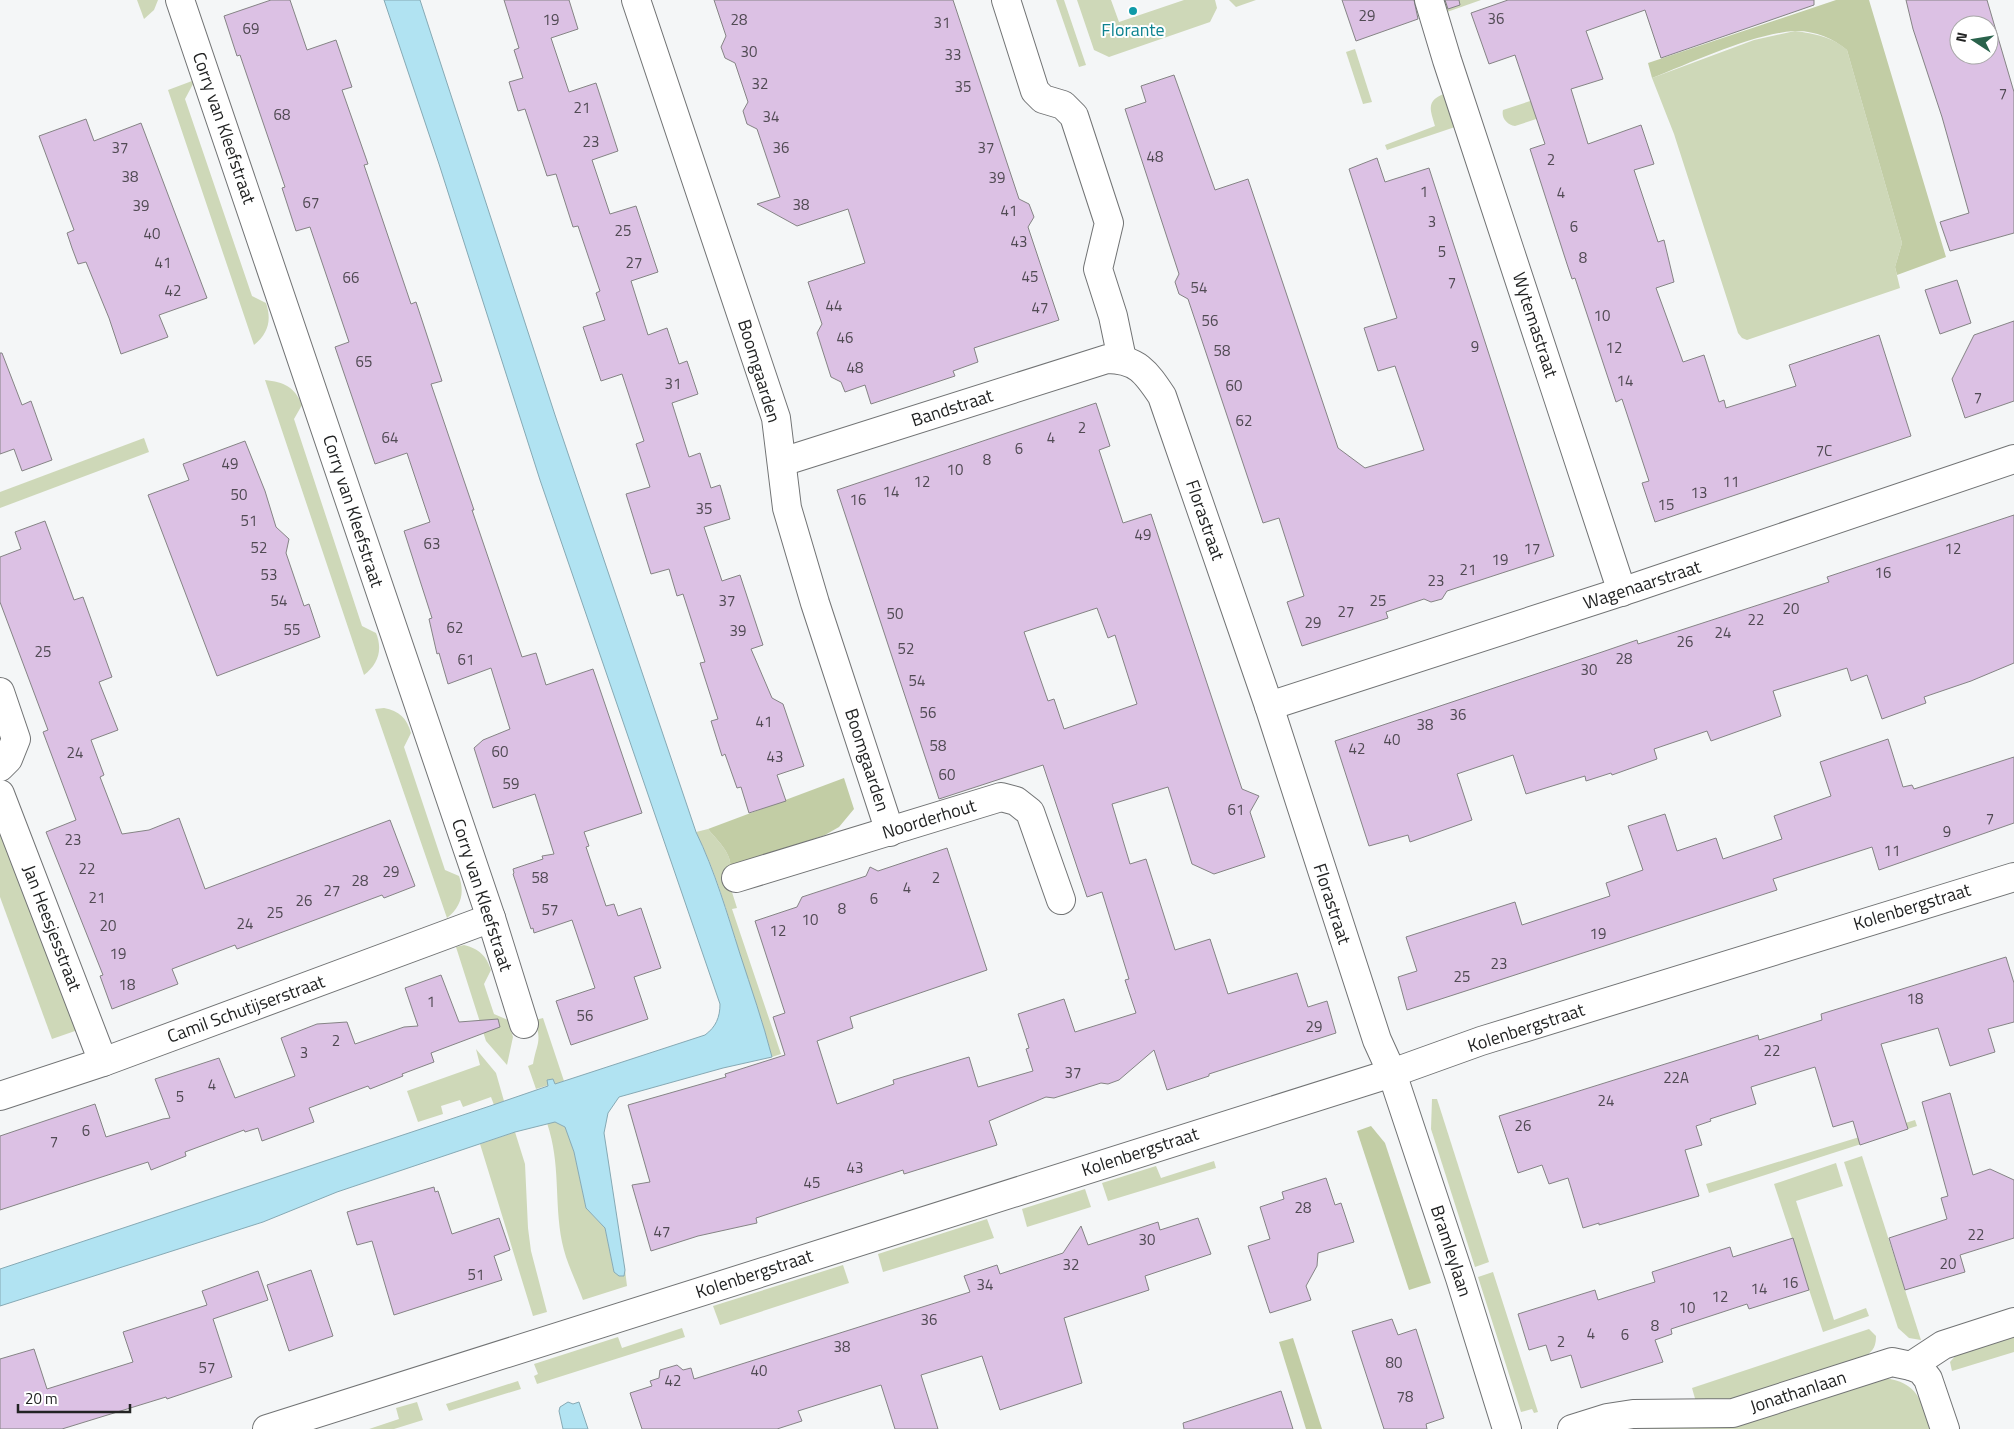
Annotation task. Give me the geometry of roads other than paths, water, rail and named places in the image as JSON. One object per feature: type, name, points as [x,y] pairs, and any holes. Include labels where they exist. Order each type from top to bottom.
[{"type":"street","name":"Corry van Kleefstraat","points":[[180,0],[491,918],[524,1024]]},
{"type":"street","name":"Boomgaarden","points":[[636,0],[776,418],[787,508],[890,832]]},
{"type":"street","points":[[1006,0],[1035,91],[1043,99],[1063,104],[1074,116],[1109,223],[1098,270],[1113,316],[1122,359]]},
{"type":"street","name":"Wytemastraat","points":[[1429,0],[1622,592]]},
{"type":"street","name":"Bandstraat","points":[[782,462],[1107,359],[1122,359]]},
{"type":"street","name":"Florastraat","points":[[1122,359],[1133,363],[1148,376],[1162,396],[1269,706],[1377,1040],[1392,1073]]},
{"type":"street","name":"Wagenaarstraat","points":[[1269,706],[1622,592],[2014,459]]},
{"type":"street","points":[[0,692],[16,738],[8,759],[0,766]]},
{"type":"street","name":"Jan Heesjesstraat","points":[[0,794],[103,1062]]},
{"type":"street","name":"Noorderhout","points":[[736,878],[1001,797],[1016,801],[1030,812],[1061,900]]},
{"type":"street","name":"Kolenbergstraat","points":[[267,1429],[1392,1073],[1482,1041],[2014,876]]},
{"type":"street","name":"Camil Schutijserstraat","points":[[0,1096],[103,1062],[491,918]]},
{"type":"street","name":"Bramleylaan","points":[[1392,1073],[1460,1278],[1507,1429]]},
{"type":"street","points":[[1910,1366],[1943,1345],[2014,1322]]},
{"type":"street","name":"Jonathanlaan","points":[[1572,1429],[1607,1418],[1633,1414],[1733,1412],[1892,1362],[1910,1366]]},
{"type":"street","points":[[1910,1366],[1921,1370],[1928,1379],[1945,1429]]},
{"type":"water","points":[[384,0],[420,0],[555,415],[696,832],[720,892],[772,1057],[723,1068],[619,1097],[608,1113],[604,1133],[625,1270],[624,1276],[619,1276],[614,1272],[605,1228],[586,1208],[574,1152],[565,1127],[555,1122],[515,1132],[337,1192],[263,1222],[0,1306],[0,1269],[548,1086],[547,1080],[553,1079],[555,1084],[705,1035],[715,1025],[718,1017],[720,1004],[540,480],[439,164]]},
{"type":"water","points":[[568,1402],[573,1404],[579,1402],[588,1429],[563,1429],[559,1411],[560,1407]]},
{"type":"place","name":"Florante","points":[[1133,11]]}]
